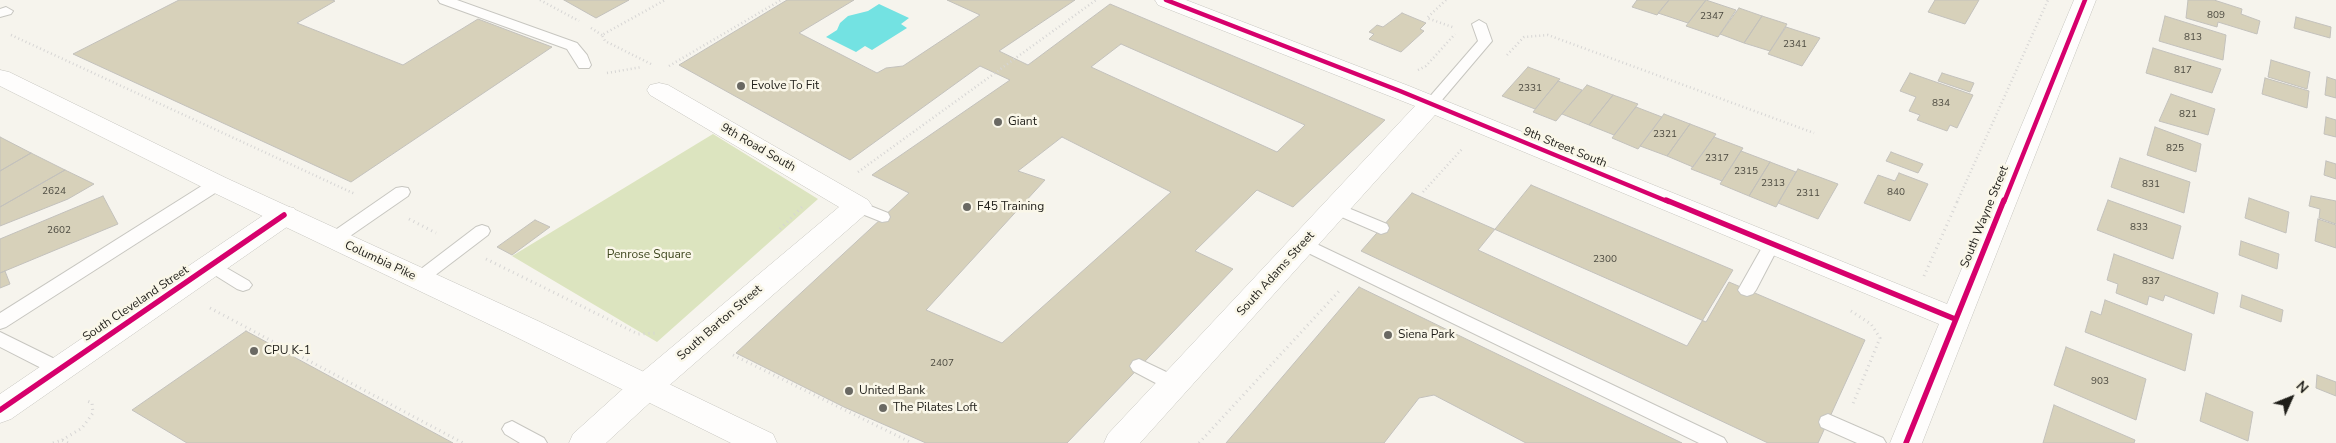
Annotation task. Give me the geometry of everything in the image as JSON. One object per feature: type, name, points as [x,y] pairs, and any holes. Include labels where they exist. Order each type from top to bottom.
[{"type":"street","name":"9th Street South","points":[[1166,0],[1431,104],[1955,319]]},
{"type":"street","name":"South Wayne Street","points":[[1906,443],[2085,0]]},
{"type":"street","name":"Columbia Pike","points":[[0,77],[217,184],[646,386],[761,443]]},
{"type":"street","name":"9th Road South","points":[[665,80],[832,190],[870,211]]},
{"type":"street","name":"South Adams Street","points":[[1120,443],[1431,104]]},
{"type":"street","name":"South Barton Street","points":[[585,443],[646,386],[870,211]]},
{"type":"street","name":"South Cleveland Street","points":[[0,410],[284,215]]},
{"type":"lane","points":[[445,0],[572,46],[580,54],[584,65]]},
{"type":"lane","points":[[1431,104],[1485,41],[1479,24]]},
{"type":"lane","points":[[0,322],[217,184]]},
{"type":"lane","points":[[334,239],[402,192]]},
{"type":"lane","points":[[1336,208],[1381,228]]},
{"type":"lane","points":[[419,279],[482,231]]},
{"type":"lane","points":[[1304,244],[1717,443]]},
{"type":"lane","points":[[1747,290],[1772,244]]},
{"type":"lane","points":[[211,265],[243,285]]},
{"type":"lane","points":[[0,339],[59,369]]},
{"type":"lane","points":[[1139,366],[1174,384]]},
{"type":"lane","points":[[1828,422],[1876,443]]},
{"type":"lane","points":[[512,429],[537,443]]},
{"type":"path","points":[[540,0],[602,34],[605,41],[652,64],[640,68],[606,73]]},
{"type":"path","points":[[602,34],[664,0]]},
{"type":"path","points":[[665,80],[667,68],[781,0]]},
{"type":"path","points":[[832,190],[1096,0]]},
{"type":"path","points":[[1416,70],[1426,66],[1460,30],[1427,18],[1446,0]]},
{"type":"path","points":[[1921,282],[2048,0]]},
{"type":"path","points":[[9,34],[358,195]]},
{"type":"path","points":[[1506,56],[1524,37],[1548,35],[1814,132]]},
{"type":"path","points":[[1423,192],[1462,147]]},
{"type":"path","points":[[775,234],[803,207],[804,201]]},
{"type":"path","points":[[403,216],[638,334],[662,332]]},
{"type":"path","points":[[1199,443],[1343,288]]},
{"type":"path","points":[[210,308],[462,443]]},
{"type":"path","points":[[730,354],[912,443]]},
{"type":"path","points":[[53,443],[82,428],[92,412],[92,403],[85,400]]},
{"type":"path","points":[[62,440],[68,443]]},
{"type":"green space","name":"Penrose Square","points":[[713,134],[818,199],[657,342],[512,256]]},
{"type":"water","points":[[879,4],[909,18],[901,24],[907,28],[872,50],[865,46],[856,52],[826,37],[837,30],[840,23],[848,16],[868,11]]},
{"type":"building","points":[[179,0],[332,0],[335,1],[297,23],[403,65],[478,19],[552,47],[351,182],[73,54]]},
{"type":"building","points":[[564,0],[629,0],[596,18]]},
{"type":"building","points":[[787,0],[854,0],[799,33],[877,73],[886,68],[903,66],[980,15],[947,0],[1075,0],[999,51],[1028,65],[1110,4],[1385,120],[1293,207],[1257,190],[1195,251],[1233,269],[1067,443],[926,443],[844,407],[736,353],[909,193],[872,175],[1010,80],[980,66],[850,160],[679,65]],"holes":[[[1121,44],[1305,125],[1277,152],[1091,67]],[[1062,137],[1171,192],[1002,343],[926,310],[1045,180],[1018,171]]]},
{"type":"building","points":[[1637,0],[1669,0],[1657,15],[1632,7]]},
{"type":"building","points":[[1669,0],[1706,0],[1688,23],[1658,13]]},
{"type":"building","points":[[1706,0],[1736,10],[1718,37],[1686,26]]},
{"type":"building","points":[[1935,0],[1979,0],[1965,24],[1928,12]]},
{"type":"building","points":[[2188,0],[2214,0],[2242,9],[2241,14],[2260,21],[2257,34],[2218,22],[2217,27],[2186,18]]},
{"type":"building","points":[[1739,8],[1762,16],[1744,43],[1720,34]]},
{"type":"building","points":[[1402,13],[1426,23],[1420,29],[1424,31],[1401,52],[1369,39],[1374,34],[1369,32],[1377,25],[1383,27]]},
{"type":"building","points":[[1762,16],[1787,24],[1770,51],[1744,43]]},
{"type":"building","points":[[2165,16],[2226,35],[2223,60],[2159,41]]},
{"type":"building","points":[[2296,17],[2331,27],[2330,38],[2294,28]]},
{"type":"building","points":[[1786,27],[1820,38],[1802,66],[1768,54]]},
{"type":"building","points":[[2153,48],[2221,69],[2212,93],[2146,73]]},
{"type":"building","points":[[2271,60],[2310,72],[2307,89],[2268,77]]},
{"type":"building","points":[[1528,67],[1560,79],[1535,109],[1502,96]]},
{"type":"building","points":[[1910,73],[1973,95],[1957,128],[1950,125],[1947,131],[1917,120],[1920,115],[1909,111],[1916,97],[1900,91]]},
{"type":"building","points":[[1942,73],[1974,83],[1970,92],[1938,81]]},
{"type":"building","points":[[2327,77],[2336,80],[2336,98],[2325,95]]},
{"type":"building","points":[[2265,78],[2309,91],[2307,108],[2262,94]]},
{"type":"building","points":[[1558,81],[1582,90],[1556,121],[1533,112]]},
{"type":"building","points":[[1587,85],[1613,95],[1589,125],[1562,114]]},
{"type":"building","points":[[2171,94],[2215,109],[2208,135],[2159,121]]},
{"type":"building","points":[[1613,95],[1638,104],[1614,135],[1589,125]]},
{"type":"building","points":[[1636,107],[1662,117],[1638,149],[1612,138]]},
{"type":"building","points":[[1664,114],[1690,124],[1667,156],[1640,146]]},
{"type":"building","points":[[2326,117],[2336,120],[2336,137],[2324,134]]},
{"type":"building","points":[[1690,124],[1716,134],[1693,167],[1667,156]]},
{"type":"building","points":[[2155,127],[2201,144],[2196,172],[2147,155]]},
{"type":"building","points":[[0,137],[31,153],[0,171]]},
{"type":"building","points":[[1714,137],[1743,148],[1722,181],[1691,169]]},
{"type":"building","points":[[1741,151],[1770,162],[1749,196],[1720,184]]},
{"type":"building","points":[[1891,152],[1923,164],[1918,173],[1886,161]]},
{"type":"building","points":[[31,153],[65,170],[0,207],[0,171]]},
{"type":"building","points":[[2120,158],[2190,182],[2184,213],[2111,187]]},
{"type":"building","points":[[2326,161],[2336,164],[2336,179],[2324,175]]},
{"type":"building","points":[[1770,162],[1796,172],[1776,207],[1749,196]]},
{"type":"building","points":[[1798,169],[1838,184],[1818,219],[1778,203]]},
{"type":"building","points":[[65,170],[94,184],[68,199],[0,226],[0,207]]},
{"type":"building","points":[[1899,173],[1928,184],[1910,221],[1864,203],[1878,175],[1895,181]]},
{"type":"building","points":[[1531,185],[1733,270],[1687,346],[1478,250]]},
{"type":"building","points":[[1412,193],[1706,322],[1729,282],[1865,340],[1818,443],[1768,443],[1361,251]]},
{"type":"building","points":[[103,196],[118,224],[0,273],[0,239]]},
{"type":"building","points":[[2311,196],[2336,201],[2336,224],[2319,218],[2320,209],[2309,206]]},
{"type":"building","points":[[2249,198],[2289,212],[2286,233],[2245,218]]},
{"type":"building","points":[[2108,200],[2181,226],[2173,259],[2097,230]]},
{"type":"building","points":[[2318,219],[2336,225],[2336,248],[2315,241]]},
{"type":"building","points":[[535,220],[550,227],[512,255],[497,247]]},
{"type":"building","points":[[2241,241],[2279,254],[2277,269],[2239,255]]},
{"type":"building","points":[[2114,254],[2218,293],[2214,314],[2165,295],[2163,301],[2149,296],[2147,305],[2116,293],[2118,284],[2107,280]]},
{"type":"building","points":[[5,271],[10,284],[0,288],[0,273]]},
{"type":"building","name":"Siena Park","points":[[1359,287],[1682,443],[1526,443],[1434,395],[1419,398],[1384,443],[1226,443]]},
{"type":"building","points":[[2242,295],[2283,310],[2281,322],[2240,307]]},
{"type":"building","points":[[2105,300],[2192,334],[2185,371],[2085,332],[2091,311],[2101,315]]},
{"type":"building","points":[[246,331],[453,443],[187,443],[132,410]]},
{"type":"building","points":[[2066,347],[2146,379],[2136,420],[2054,385]]},
{"type":"building","points":[[2317,375],[2336,382],[2336,396],[2316,388]]},
{"type":"building","points":[[2206,393],[2253,412],[2248,441],[2200,421]]},
{"type":"building","points":[[2054,405],[2135,440],[2134,443],[2043,443]]},
{"type":"cycle path","points":[[1166,0],[1400,91],[1955,319]]},
{"type":"cycle path","points":[[1906,443],[2085,0]]},
{"type":"cycle path","points":[[0,410],[284,215]]},
{"type":"place","name":"Evolve To Fit","points":[[741,86]]},
{"type":"place","name":"Giant","points":[[998,122]]},
{"type":"place","name":"F45 Training","points":[[967,207]]},
{"type":"place","name":"Siena Park","points":[[1388,335]]},
{"type":"place","name":"CPU K-1","points":[[254,351]]},
{"type":"place","name":"United Bank","points":[[849,391]]},
{"type":"place","name":"The Pilates Loft","points":[[883,408]]}]
